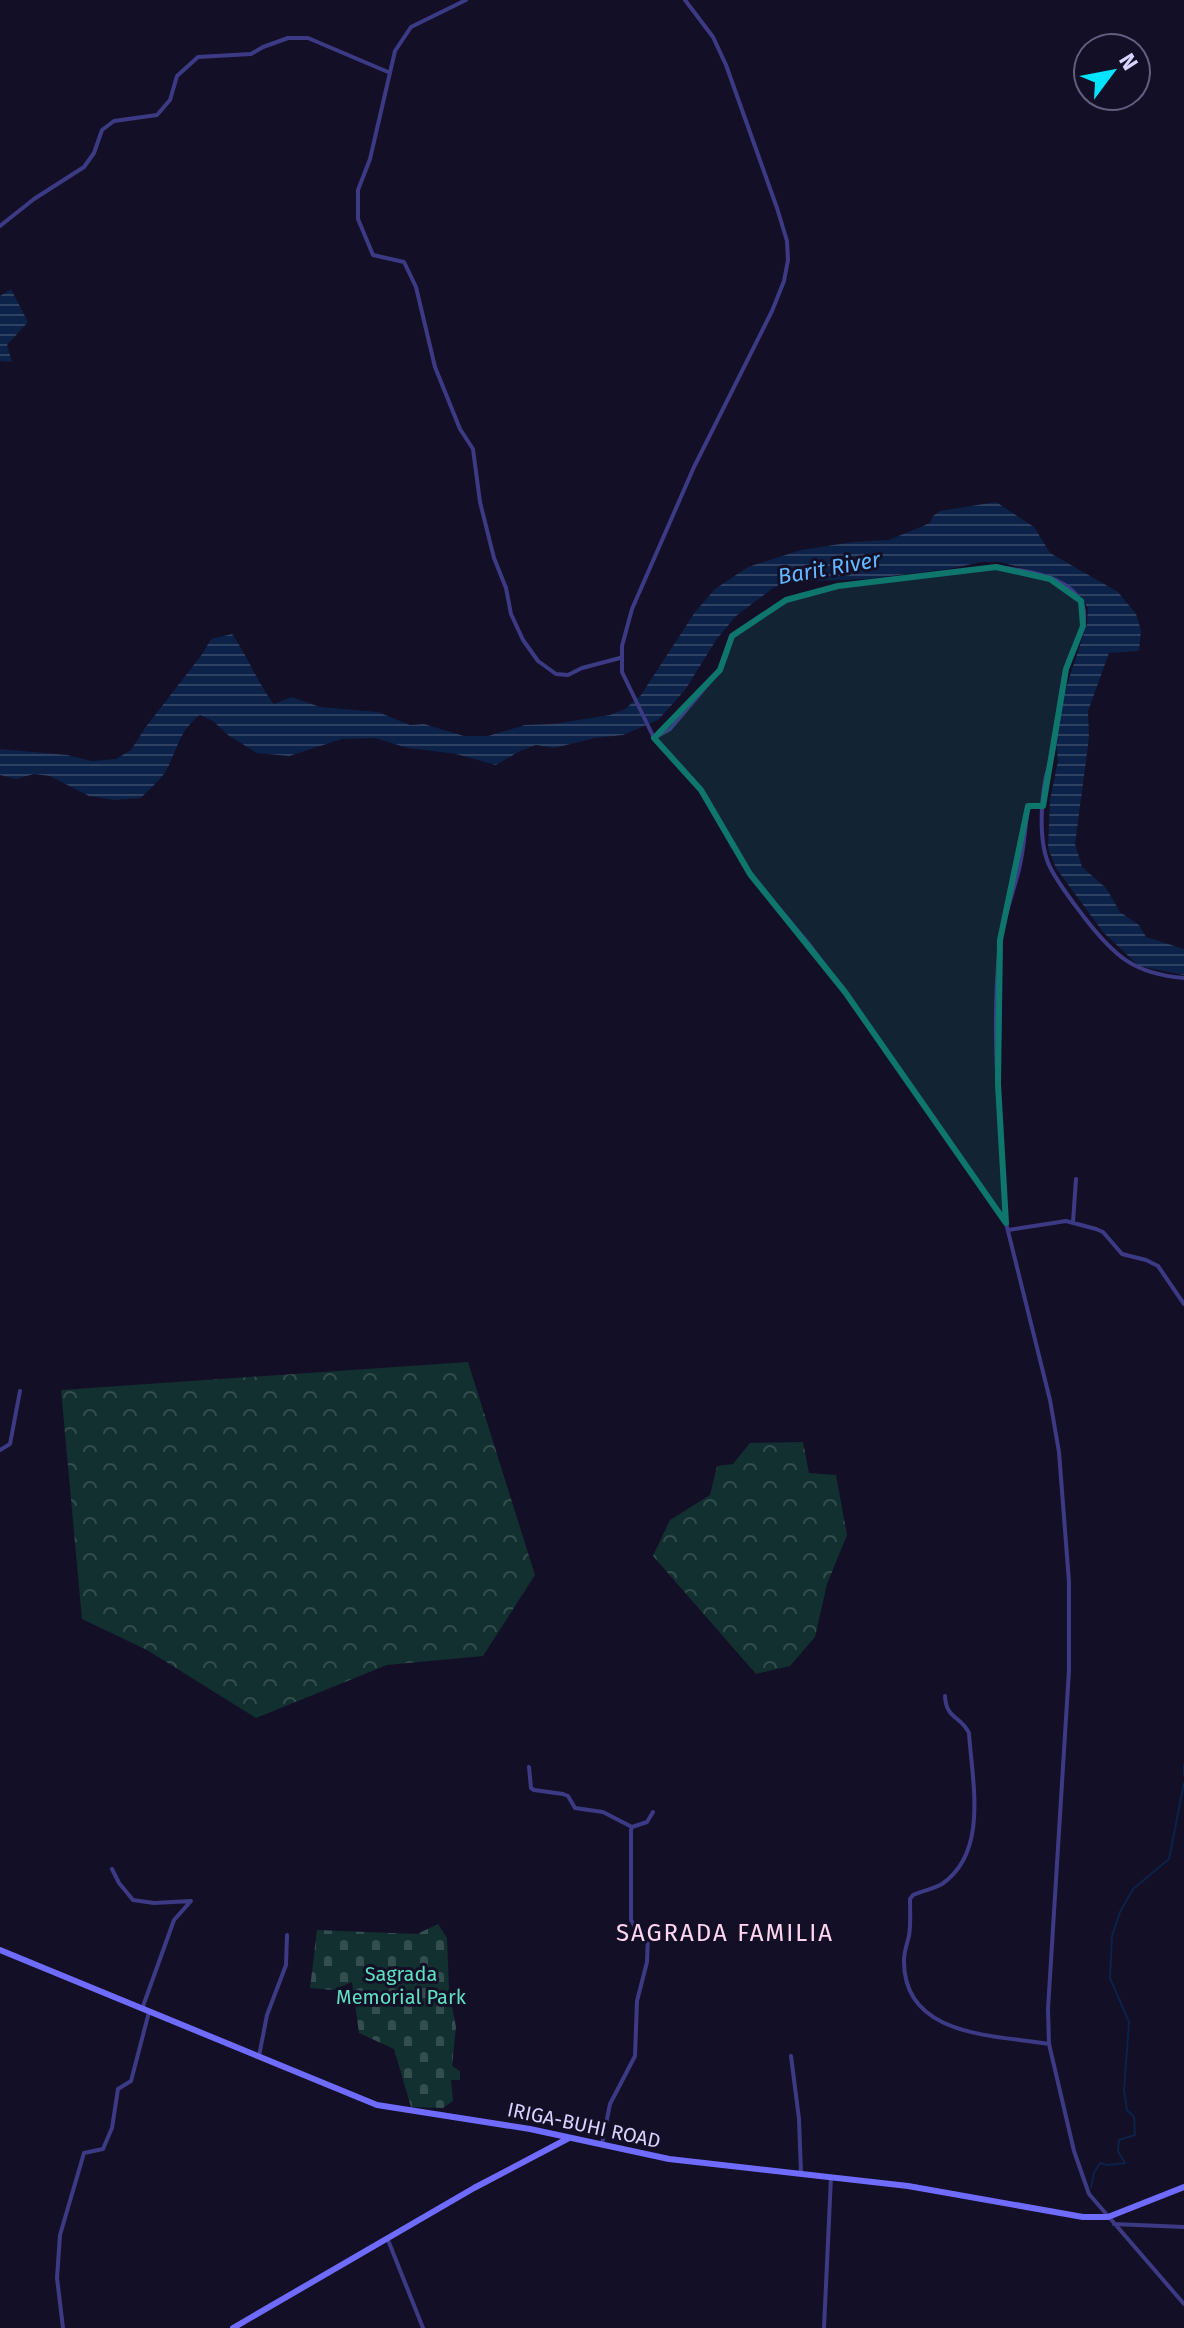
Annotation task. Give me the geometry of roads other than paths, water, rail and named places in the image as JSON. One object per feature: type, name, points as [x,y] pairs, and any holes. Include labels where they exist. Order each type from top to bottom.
[{"type":"main road","name":"IRIGA-BUHI ROAD","points":[[0,1950],[377,2105],[602,2144],[669,2159],[908,2186],[1083,2217],[1108,2217],[1184,2187]]},
{"type":"main road","points":[[233,2328],[474,2188],[569,2138]]},
{"type":"street","points":[[466,0],[411,27],[395,51],[370,159],[358,190],[358,219],[373,255],[404,262],[416,287],[435,367],[460,429],[473,449],[480,502],[494,558],[511,604],[511,614],[523,640],[538,661],[556,674],[568,675],[620,658]]},
{"type":"street","points":[[685,0],[713,37],[726,65],[777,208],[787,241],[788,260],[784,281],[772,311],[688,480],[632,609],[620,658],[622,672],[654,738],[701,790],[750,874],[845,992],[1006,1223]]},
{"type":"street","points":[[0,226],[34,199],[84,167],[94,153],[102,130],[114,121],[157,115],[170,100],[177,76],[198,57],[251,54],[288,38],[308,38],[388,72]]},
{"type":"street","points":[[654,738],[670,729],[720,670],[732,636],[786,600],[838,586],[996,567],[1021,570],[1067,586],[1084,608],[1083,626],[1066,669],[1043,806],[1048,864],[1099,937],[1128,964],[1152,973],[1184,978]]},
{"type":"street","points":[[1043,806],[1028,806],[1019,872],[1008,902],[1000,940],[996,989],[1006,1223],[1050,1400],[1060,1464],[1069,1582],[1069,1670],[1048,2009],[1049,2044],[1078,2169],[1089,2194],[1184,2304]]},
{"type":"street","points":[[1073,1222],[1076,1179]]},
{"type":"street","points":[[1008,1230],[1066,1221],[1103,1232],[1122,1254],[1154,1263],[1184,1304]]},
{"type":"street","points":[[0,1450],[10,1444],[20,1391]]},
{"type":"street","points":[[945,1696],[949,1712],[967,1727],[969,1733],[975,1811],[966,1858],[942,1883],[910,1899],[910,1933],[904,1961],[907,1982],[919,2006],[940,2023],[958,2030],[1049,2044]]},
{"type":"street","points":[[529,1767],[534,1790],[568,1796],[575,1808],[603,1812],[632,1827],[647,1822],[653,1812]]},
{"type":"street","points":[[602,2144],[610,2104],[635,2056],[637,2001],[647,1962],[648,1934],[635,1927],[631,1920],[629,1872],[632,1827]]},
{"type":"street","points":[[63,2328],[57,2278],[60,2235],[84,2153],[103,2149],[112,2128],[118,2089],[131,2081],[145,2011],[174,1920],[191,1901],[154,1903],[133,1900],[112,1869]]},
{"type":"street","points":[[258,2058],[267,2015],[286,1965],[287,1935]]},
{"type":"street","points":[[791,2056],[799,2119],[801,2174]]},
{"type":"street","points":[[824,2328],[831,2177]]},
{"type":"street","points":[[1114,2224],[1184,2227]]},
{"type":"street","points":[[388,2240],[423,2328]]},
{"type":"water","points":[[11,289],[28,322],[7,345],[12,362],[0,361],[0,296]]},
{"type":"water","name":"Barit River","points":[[996,502],[1034,527],[1050,553],[1118,592],[1136,614],[1141,631],[1139,651],[1109,653],[1088,711],[1089,738],[1075,844],[1082,867],[1106,888],[1120,912],[1139,925],[1146,937],[1184,949],[1184,975],[1139,966],[1103,932],[1056,868],[1048,848],[1050,800],[1058,761],[1056,742],[1065,691],[1087,624],[1088,608],[1073,588],[1041,573],[1000,562],[866,579],[789,582],[773,588],[736,616],[716,640],[685,690],[658,720],[623,735],[554,748],[536,745],[496,765],[456,754],[408,748],[375,738],[342,739],[289,756],[257,753],[200,715],[183,734],[164,773],[141,798],[115,800],[89,796],[50,776],[34,774],[16,779],[0,775],[0,749],[67,755],[92,761],[116,759],[131,750],[211,639],[232,634],[274,704],[292,697],[320,707],[378,712],[410,725],[424,724],[464,736],[488,736],[525,725],[610,715],[625,709],[641,695],[695,612],[715,589],[748,567],[801,550],[889,540],[930,523],[940,511]]},
{"type":"waterway","points":[[1184,1765],[1184,1775]]},
{"type":"waterway","points":[[1091,2187],[1100,2163],[1125,2163],[1118,2151],[1119,2140],[1135,2135],[1134,2117],[1127,2110],[1124,2090],[1129,2022],[1110,1978],[1112,1936],[1120,1912],[1133,1889],[1169,1859],[1184,1783]]},
{"type":"district","name":"SAGRADA FAMILIA","points":[[725,1933]]},
{"type":"park label","name":"Sagrada Memorial Park","points":[[401,1986]]}]
